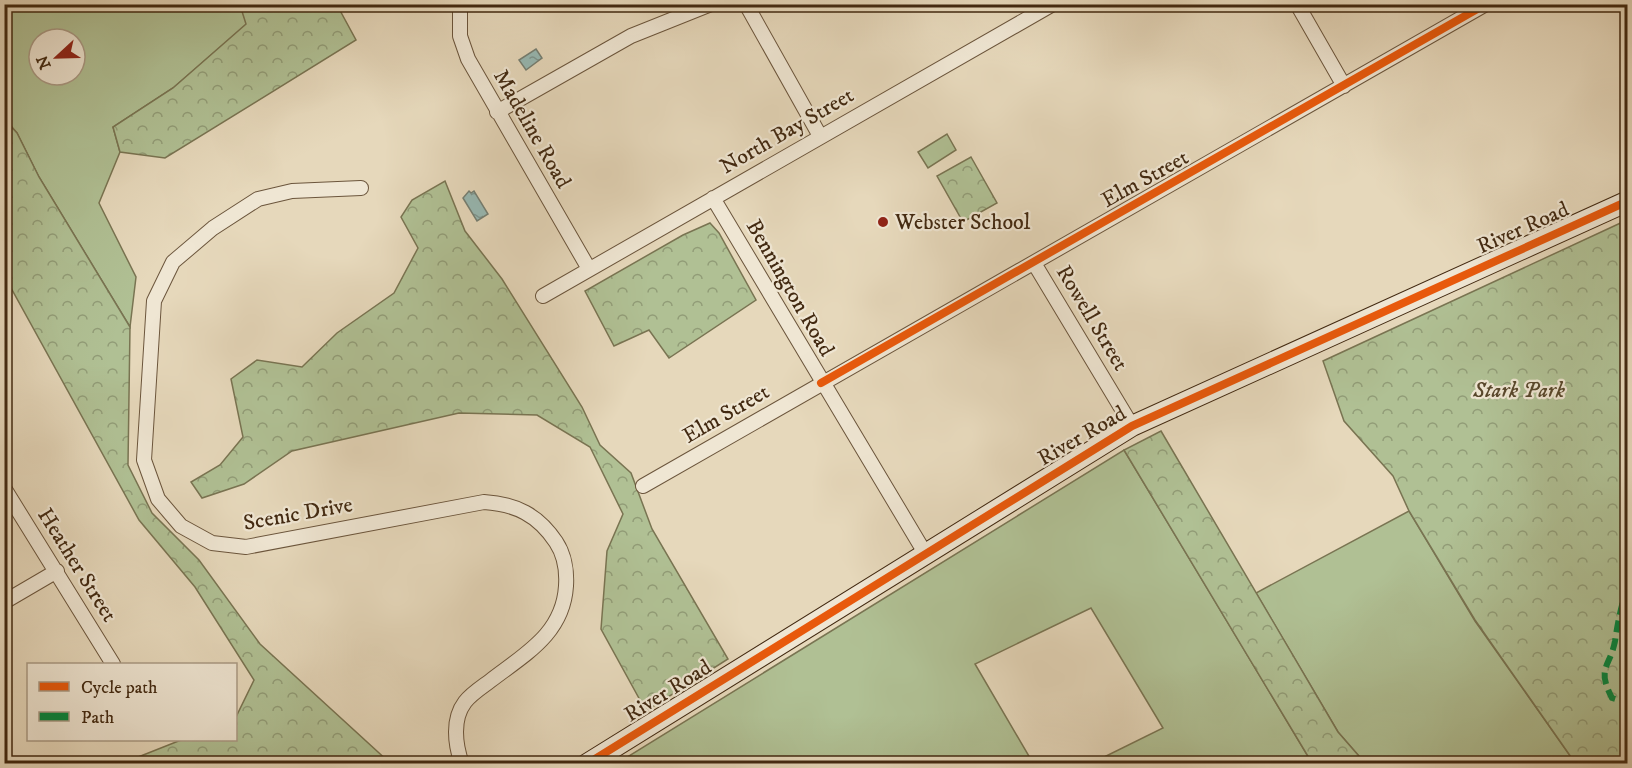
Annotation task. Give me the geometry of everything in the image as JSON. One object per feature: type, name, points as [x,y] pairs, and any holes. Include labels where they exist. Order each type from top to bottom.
[{"type":"street","name":"Madeline Road","points":[[460,4],[459,29],[463,47],[497,112],[589,269]]},
{"type":"street","points":[[497,112],[631,36],[711,4]]},
{"type":"street","points":[[746,4],[820,136]]},
{"type":"street","name":"North Bay Street","points":[[543,296],[1053,4]]},
{"type":"street","points":[[1297,4],[1344,86]]},
{"type":"street","name":"Elm Street","points":[[643,486],[1486,4]]},
{"type":"street","name":"Scenic Drive","points":[[361,188],[292,191],[258,199],[213,228],[173,262],[154,301],[144,460],[158,499],[181,526],[212,543],[246,547],[484,502],[515,506],[540,521],[559,546],[564,561],[567,578],[562,614],[543,641],[465,702],[456,735],[462,764]]},
{"type":"street","name":"Bennington Road","points":[[712,198],[925,553]]},
{"type":"street","name":"River Road","points":[[587,764],[1132,426],[1628,201]]},
{"type":"street","name":"Rowell Street","points":[[1034,263],[1132,426]]},
{"type":"street","name":"Heather Street","points":[[4,488],[112,663]]},
{"type":"street","points":[[4,602],[57,571]]},
{"type":"green space","points":[[5,5],[240,5],[247,24],[173,88],[113,127],[120,152],[99,203],[136,277],[130,327],[39,177],[17,133],[5,119]]},
{"type":"green space","points":[[240,5],[337,5],[356,40],[165,158],[120,152],[113,127],[173,88],[246,24]]},
{"type":"green space","points":[[4,119],[17,133],[39,177],[130,327],[128,465],[152,513],[199,560],[260,644],[390,763],[123,763],[178,741],[237,741],[237,715],[254,680],[195,587],[139,520],[5,277]]},
{"type":"green space","points":[[947,134],[956,150],[928,168],[918,152]]},
{"type":"green space","points":[[971,157],[997,203],[963,222],[937,176]]},
{"type":"green space","points":[[445,181],[465,231],[502,279],[582,407],[600,445],[631,473],[652,529],[728,659],[646,711],[601,629],[607,551],[623,514],[590,447],[537,415],[459,413],[292,451],[244,484],[202,498],[191,482],[220,465],[243,437],[231,379],[257,360],[302,367],[337,333],[394,293],[418,248],[401,217],[412,200]]},
{"type":"green space","name":"Stark Park","points":[[1627,220],[1627,763],[1570,763],[1571,757],[1475,620],[1409,511],[1393,476],[1344,421],[1323,361]]},
{"type":"green space","points":[[710,223],[719,233],[756,300],[669,358],[649,330],[614,346],[585,291],[683,235]]},
{"type":"green space","points":[[1161,431],[1338,732],[1365,763],[1312,763],[1124,450]]},
{"type":"green space","points":[[1124,450],[1312,763],[1092,763],[1163,728],[1091,608],[975,664],[1033,763],[616,764]]},
{"type":"green space","points":[[1409,511],[1475,621],[1571,757],[1570,763],[1365,763],[1338,732],[1256,593]]},
{"type":"water","points":[[536,49],[542,58],[526,70],[519,60]]},
{"type":"water","points":[[469,191],[471,193],[474,191],[488,214],[477,221],[463,198]]},
{"type":"marked path","points":[[1628,586],[1613,650],[1605,673],[1607,688],[1612,698],[1628,703]]},
{"type":"cycle path","points":[[821,383],[1486,4]]},
{"type":"cycle path","points":[[587,764],[1132,426],[1628,201]]},
{"type":"place","name":"Webster School","points":[[883,222]]}]
